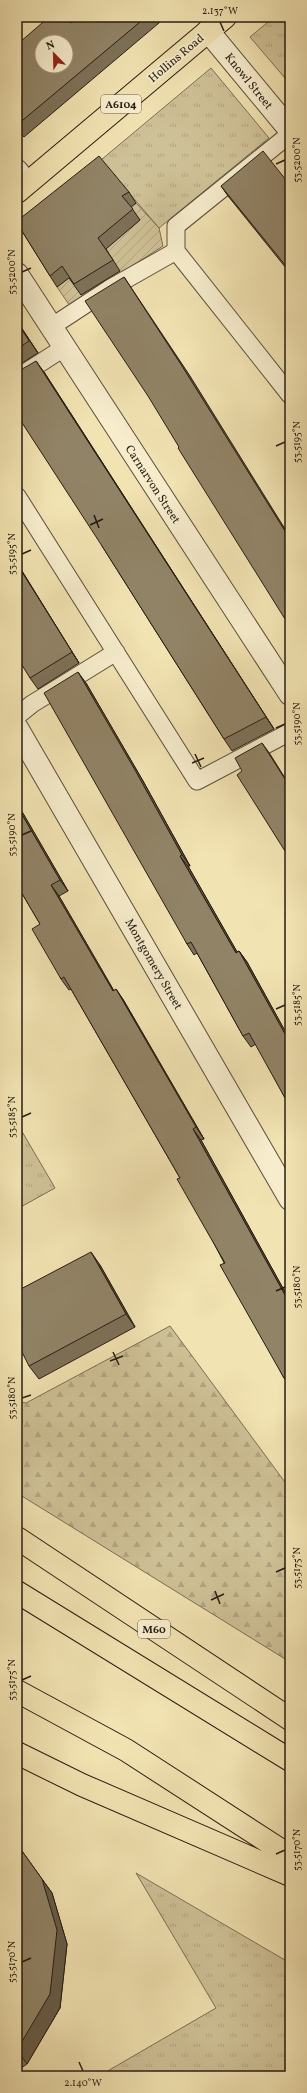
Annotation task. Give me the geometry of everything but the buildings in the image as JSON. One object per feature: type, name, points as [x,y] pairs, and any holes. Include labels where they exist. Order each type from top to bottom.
[{"type":"main road","name":"Hollins Road","points":[[20,182],[225,17]]},
{"type":"main road","name":"M60","points":[[17,1538],[290,1719]]},
{"type":"main road","points":[[17,1592],[290,1760]]},
{"type":"main road","points":[[17,1691],[126,1750],[290,1856]]},
{"type":"main road","points":[[17,1753],[82,1785],[290,1875]]},
{"type":"street","name":"Knowl Street","points":[[208,31],[290,130]]},
{"type":"street","name":"Carnarvon Street","points":[[17,274],[290,694]]},
{"type":"street","name":"Montgomery Street","points":[[17,728],[290,1199]]},
{"type":"lane","points":[[290,134],[176,226],[176,250],[290,395]]},
{"type":"lane","points":[[51,327],[109,289],[176,250]]},
{"type":"lane","points":[[17,378],[65,347]]},
{"type":"lane","points":[[17,496],[197,781],[290,732]]},
{"type":"lane","points":[[17,716],[32,704],[116,652]]},
{"type":"green space","points":[[274,17],[290,17],[290,84],[250,37]]},
{"type":"green space","points":[[211,68],[269,138],[159,228],[101,160]]},
{"type":"green space","points":[[136,203],[159,228],[163,246],[70,306],[57,287],[140,220],[130,207]]},
{"type":"green space","points":[[17,1123],[55,1188],[17,1209]]},
{"type":"green space","points":[[170,1326],[290,1489],[290,1662],[17,1493],[17,1401],[26,1403]]},
{"type":"green space","points":[[136,1873],[290,1963],[290,2076],[99,2076],[216,2008]]}]
